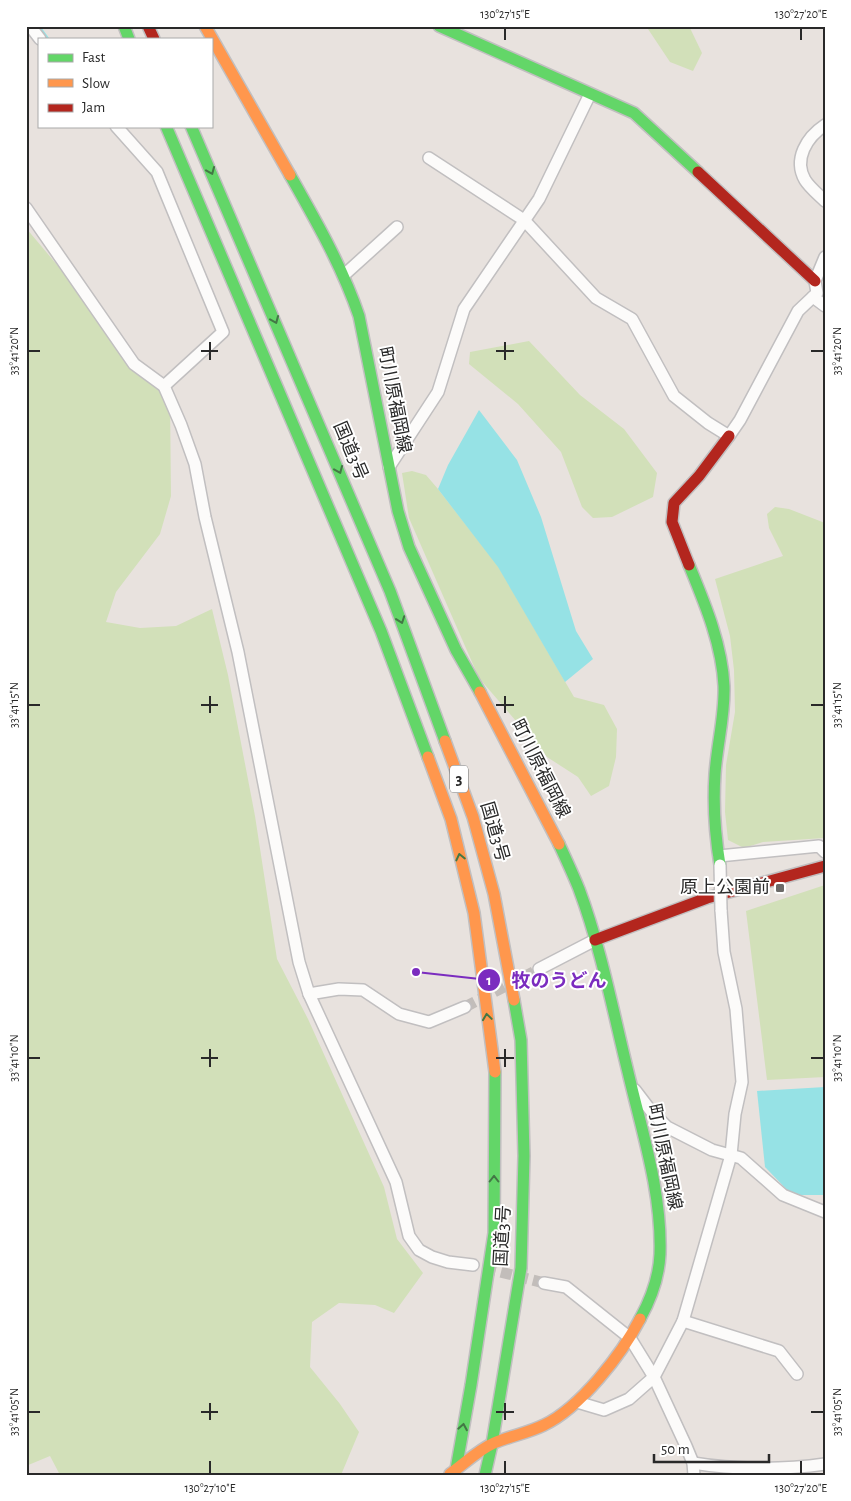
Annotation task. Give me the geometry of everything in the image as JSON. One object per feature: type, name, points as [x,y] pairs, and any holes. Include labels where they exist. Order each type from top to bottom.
[{"type":"main road","points":[[124,26],[129,38]]},
{"type":"main road","points":[[148,26],[154,38]]},
{"type":"main road","name":"町川原福岡線","points":[[205,26],[212,38]]},
{"type":"main road","points":[[439,26],[634,113],[815,281]]},
{"type":"main road","name":"町川原福岡線","points":[[212,38],[329,244],[350,289],[359,316],[398,511],[409,547],[426,588],[456,650],[492,714],[570,866],[579,889],[595,940],[650,1162],[658,1206],[660,1255],[656,1278],[647,1306],[630,1338],[608,1367],[577,1402],[545,1424],[492,1444],[453,1473]]},
{"type":"main road","name":"国道3号","points":[[167,128],[380,631],[451,819],[474,913],[495,1070],[494,1233],[471,1385],[453,1473]]},
{"type":"main road","name":"国道3号","points":[[192,128],[390,591],[473,817],[494,894],[520,1040],[524,1156],[520,1268],[492,1444],[485,1475]]},
{"type":"main road","points":[[720,860],[714,826],[715,773],[722,722],[723,676],[716,637],[672,522],[674,503],[699,476],[729,436]]},
{"type":"main road","points":[[595,940],[707,898],[825,866]]},
{"type":"street","points":[[30,26],[39,38]]},
{"type":"street","points":[[389,467],[438,392],[464,309],[539,199],[590,94]]},
{"type":"street","points":[[825,125],[813,133],[804,146],[801,166],[805,180],[825,201]]},
{"type":"street","points":[[118,128],[157,172],[223,332],[164,386]]},
{"type":"street","points":[[429,158],[524,220],[596,298],[632,318],[674,396],[708,423],[729,436],[740,420],[798,311],[817,293],[815,281],[825,257]]},
{"type":"street","points":[[26,208],[134,364],[164,386],[182,425],[195,464],[205,517],[238,652],[299,962],[309,994],[396,1182],[409,1236],[419,1250],[432,1257],[448,1262],[473,1265]]},
{"type":"street","points":[[344,275],[397,227]]},
{"type":"street","points":[[813,297],[825,306]]},
{"type":"street","points":[[577,1402],[604,1410],[629,1399],[654,1377],[683,1321],[731,1155],[735,1114],[742,1082],[736,1009],[724,952],[720,860],[819,846],[825,852]]},
{"type":"street","points":[[539,969],[595,940]]},
{"type":"street","points":[[309,994],[339,989],[363,990],[399,1014],[429,1022],[465,1007]]},
{"type":"street","points":[[630,1083],[651,1111],[667,1127],[712,1150],[741,1158],[783,1195],[825,1212]]},
{"type":"street","points":[[544,1283],[566,1286],[630,1338],[654,1377],[694,1469],[825,1464]]},
{"type":"street","points":[[683,1321],[778,1352],[797,1374]]},
{"type":"green space","points":[[646,26],[689,26],[702,53],[693,71],[670,62]]},
{"type":"green space","points":[[26,228],[170,399],[171,496],[160,534],[116,592],[106,622],[140,628],[176,626],[212,609],[228,675],[255,816],[277,959],[308,1019],[384,1187],[397,1239],[423,1273],[394,1313],[375,1305],[339,1303],[312,1322],[310,1367],[340,1404],[359,1432],[341,1475],[60,1475],[50,1456],[26,1466]]},
{"type":"green space","points":[[529,341],[580,395],[624,429],[657,473],[653,497],[612,517],[593,518],[582,507],[561,452],[518,404],[469,364],[470,352]]},
{"type":"green space","points":[[412,471],[426,475],[498,566],[574,697],[604,705],[617,729],[616,757],[609,786],[591,796],[578,777],[547,757],[479,678],[409,518],[402,473]]},
{"type":"green space","points":[[775,507],[789,509],[825,523],[825,838],[763,842],[744,848],[728,840],[725,812],[726,765],[735,712],[734,670],[730,636],[715,579],[783,556],[769,528],[767,514]]},
{"type":"green space","points":[[825,885],[825,1077],[767,1080],[746,911]]},
{"type":"water","points":[[479,410],[517,460],[541,517],[576,631],[593,659],[565,682],[498,567],[438,489],[448,465]]},
{"type":"water","points":[[825,1087],[825,1195],[792,1195],[765,1167],[757,1091]]},
{"type":"waterway","points":[[39,28],[46,38]]},
{"type":"tunnel","points":[[465,1007],[539,969]]},
{"type":"tunnel","points":[[485,1268],[544,1283]]},
{"type":"traffic: fast","points":[[124,26],[129,38]]},
{"type":"traffic: fast","points":[[439,26],[634,113],[698,172]]},
{"type":"traffic: fast","points":[[167,128],[381,631],[428,757]]},
{"type":"traffic: fast","points":[[192,128],[390,591],[445,741]]},
{"type":"traffic: fast","points":[[290,175],[337,262],[359,316],[398,511],[409,547],[456,650],[480,692]]},
{"type":"traffic: fast","points":[[689,565],[712,624],[723,670],[723,708],[714,797],[720,865]]},
{"type":"traffic: fast","points":[[559,844],[579,889],[594,934],[645,1140],[658,1208],[660,1231],[658,1271],[654,1288],[640,1319]]},
{"type":"traffic: fast","points":[[485,1475],[492,1444],[521,1268],[524,1156],[521,1040],[514,1000]]},
{"type":"traffic: fast","points":[[455,1475],[494,1233],[495,1072]]},
{"type":"traffic: slow","points":[[205,26],[212,38]]},
{"type":"traffic: slow","points":[[212,38],[290,175]]},
{"type":"traffic: slow","points":[[480,692],[559,844]]},
{"type":"traffic: slow","points":[[445,741],[473,817],[494,894],[514,1000]]},
{"type":"traffic: slow","points":[[428,757],[451,819],[474,913],[495,1072]]},
{"type":"traffic: slow","points":[[450,1474],[488,1446],[544,1425],[572,1406],[599,1379],[640,1319]]},
{"type":"traffic: jam","points":[[148,26],[154,38]]},
{"type":"traffic: jam","points":[[698,172],[815,281]]},
{"type":"traffic: jam","points":[[689,565],[672,522],[674,503],[699,476],[729,436]]},
{"type":"traffic: jam","points":[[595,940],[707,898],[825,866]]},
{"type":"place","name":"原上公園前","points":[[780,888]]},
{"type":"place","name":"牧のうどん","points":[[416,972]]}]
